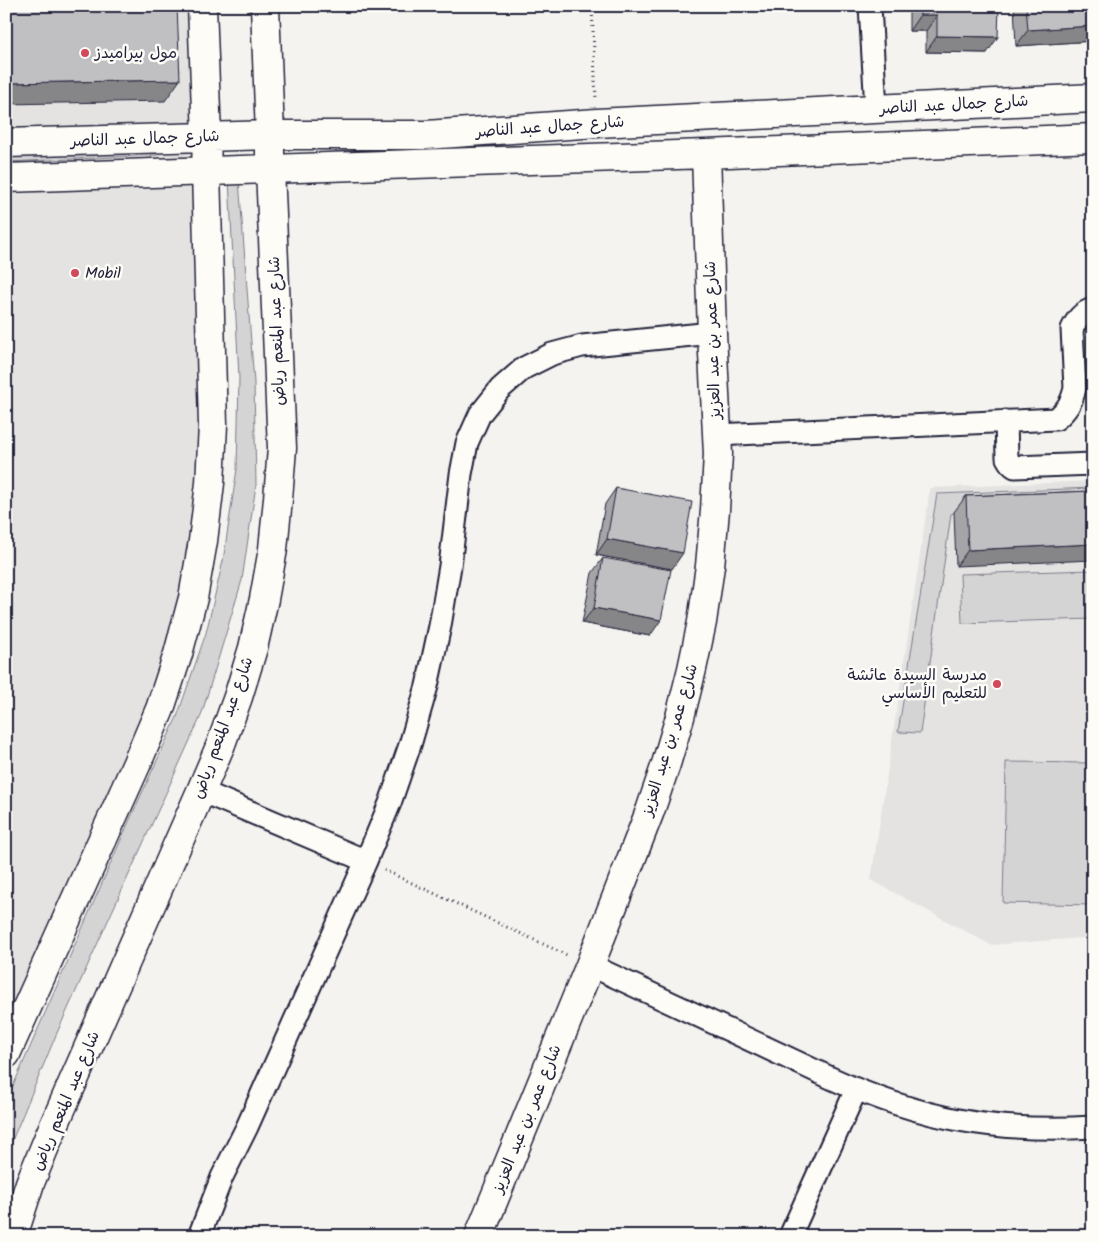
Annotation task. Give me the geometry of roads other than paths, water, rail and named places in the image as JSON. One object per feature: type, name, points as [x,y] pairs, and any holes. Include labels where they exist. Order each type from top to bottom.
[{"type":"street","points":[[6,1054],[138,763],[160,709],[178,654],[193,598],[203,541],[210,483],[213,425],[206,171],[207,137],[202,6]]},
{"type":"street","name":"شارع عبد المنعم رياض","points":[[13,1236],[30,1184],[48,1139],[221,744],[238,697],[264,599],[273,549],[282,448],[270,169],[266,6]]},
{"type":"street","points":[[870,6],[876,109]]},
{"type":"street","name":"شارع جمال عبد الناصر","points":[[6,143],[270,135],[426,135],[597,123],[1093,98]]},
{"type":"street","name":"شارع جمال عبد الناصر","points":[[6,178],[706,154],[1093,138]]},
{"type":"street","name":"شارع عمر بن عبد العزيز","points":[[480,1236],[650,811],[680,717],[692,670],[702,622],[710,566],[716,510],[718,454],[706,154]]},
{"type":"street","points":[[717,435],[1056,419],[1068,406],[1075,388],[1072,328],[1081,315],[1093,309]]},
{"type":"street","points":[[199,1236],[222,1177],[247,1127],[390,803],[427,686],[450,566],[461,474],[467,443],[480,414],[500,389],[524,368],[552,354],[582,346],[712,333]]},
{"type":"street","points":[[1006,421],[1008,458],[1009,462],[1015,467],[1093,464]]},
{"type":"street","points":[[201,791],[366,861]]},
{"type":"street","points":[[590,965],[856,1090],[898,1106],[966,1122],[999,1126],[1032,1128],[1093,1127]]},
{"type":"street","points":[[790,1236],[856,1090]]},
{"type":"place","name":"مول بيراميدز","points":[[85,53]]},
{"type":"place","name":"Mobil","points":[[75,273]]},
{"type":"place","name":"مدرسة السيدة عائشة للتعليم الأساسي","points":[[997,684]]}]
